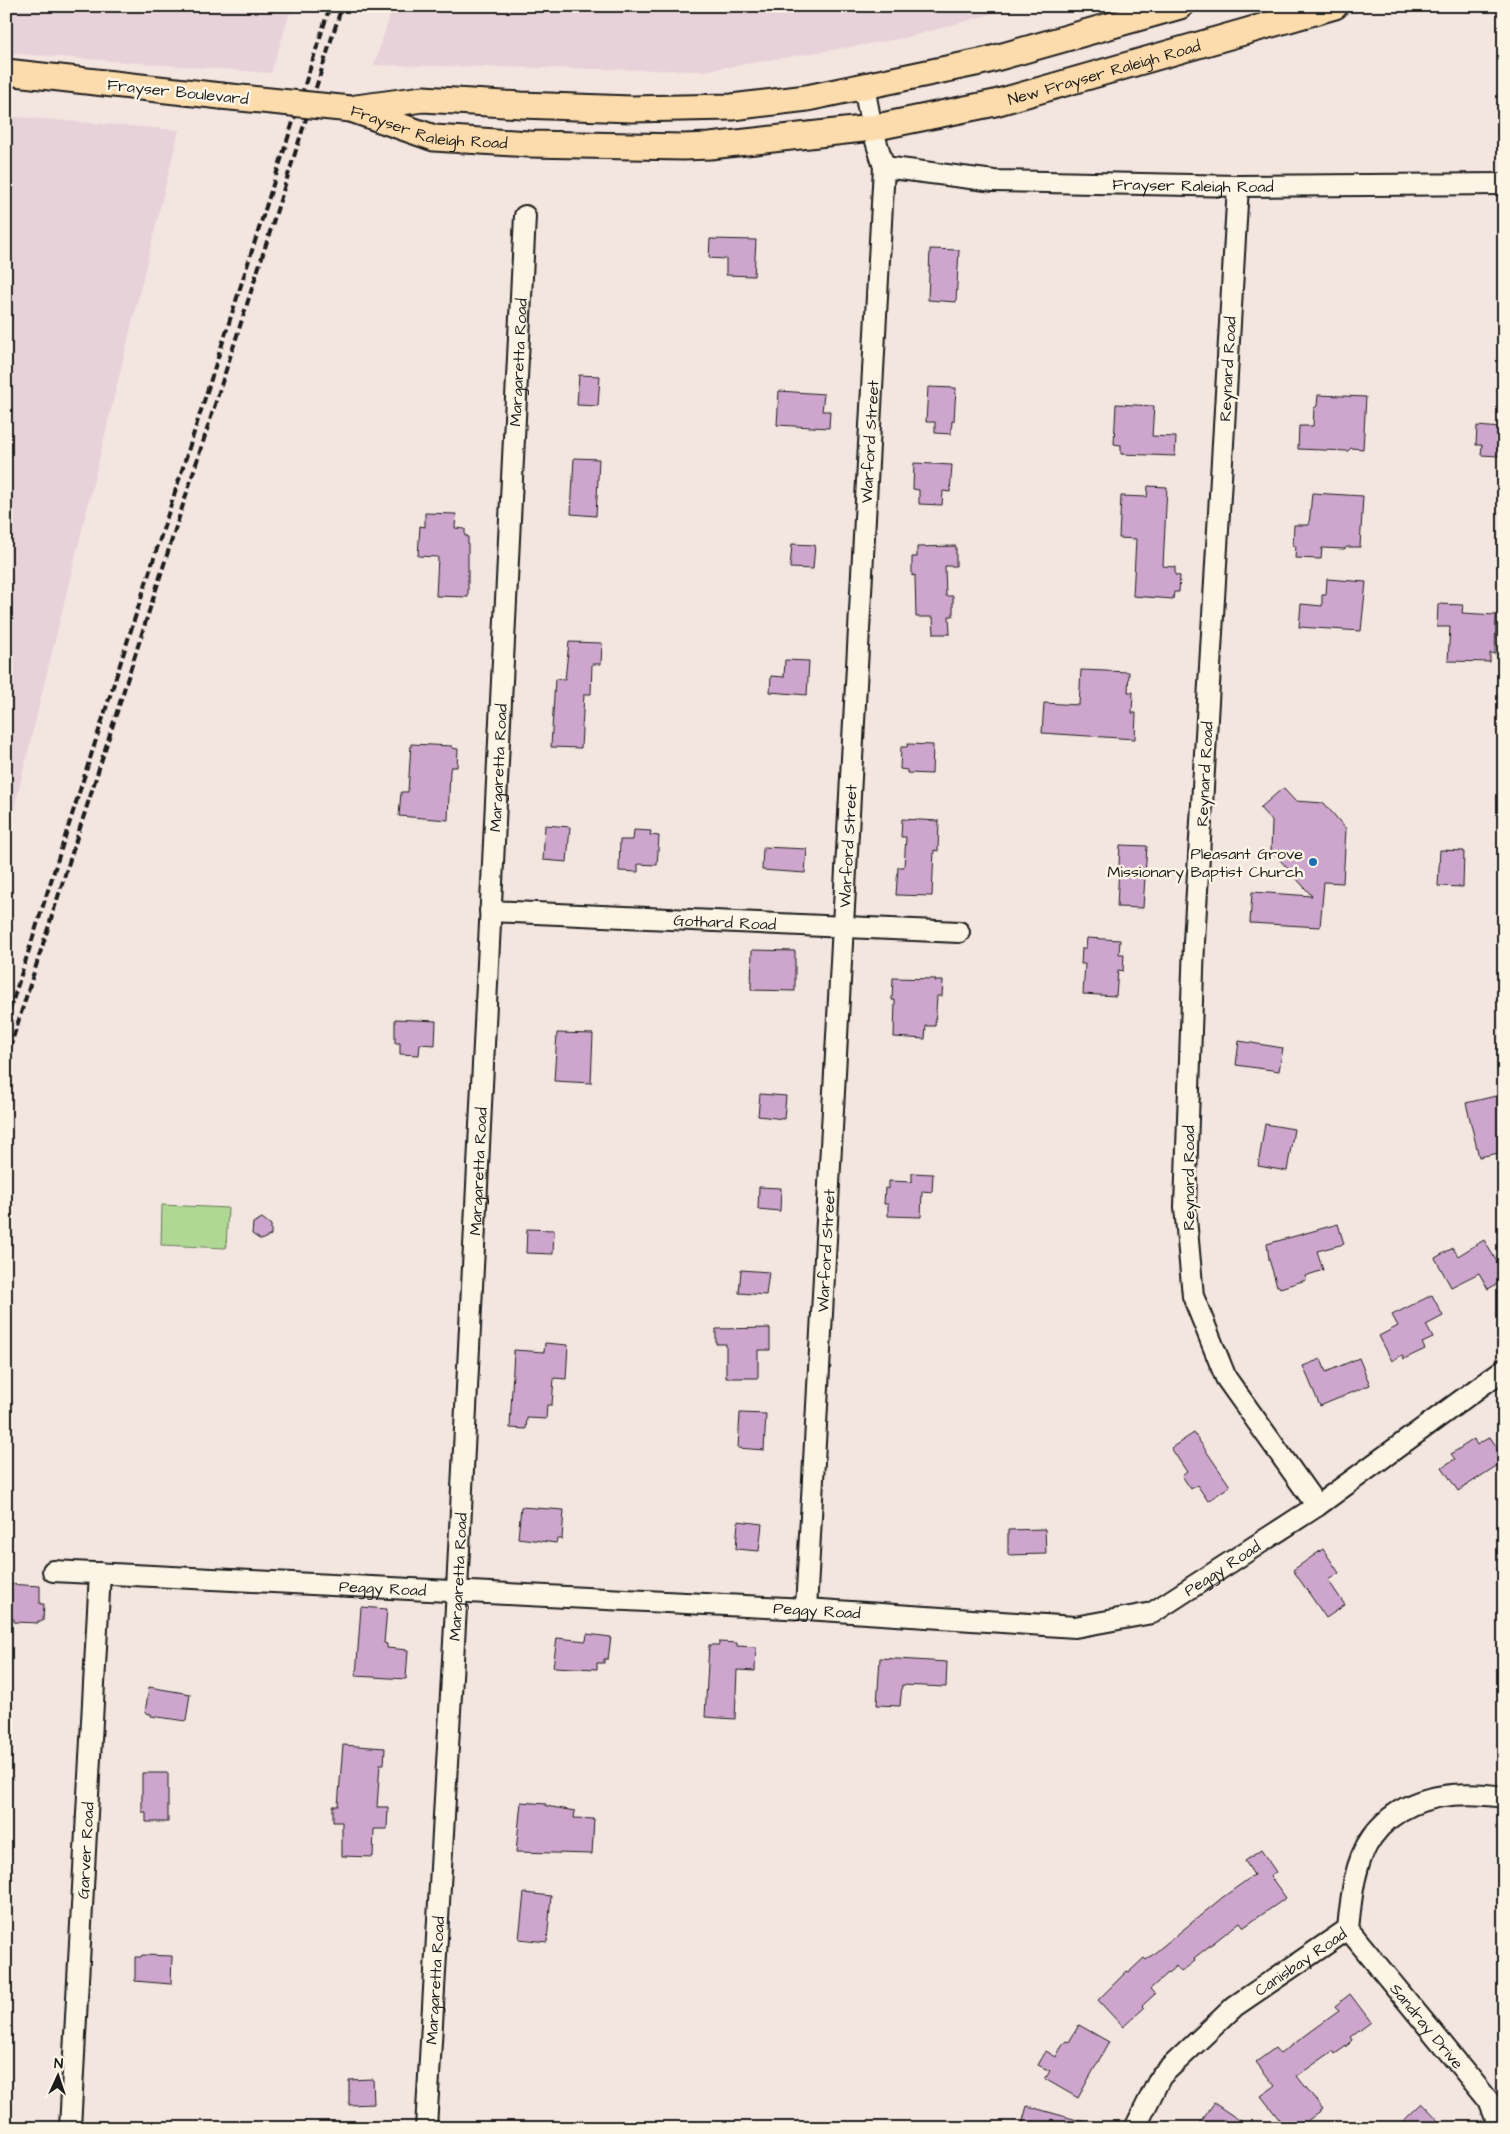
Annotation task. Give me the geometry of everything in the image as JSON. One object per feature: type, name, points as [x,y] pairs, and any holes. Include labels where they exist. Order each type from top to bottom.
[{"type":"main road","points":[[864,87],[985,61],[1180,6]]},
{"type":"main road","name":"New Frayser Raleigh Road","points":[[872,128],[995,103],[1335,6]]},
{"type":"main road","name":"Frayser Boulevard","points":[[6,72],[351,109]]},
{"type":"main road","name":"Frayser Raleigh Road","points":[[351,109],[423,99],[521,105],[631,108],[732,107],[806,98],[864,87]]},
{"type":"main road","name":"Frayser Raleigh Road","points":[[351,109],[434,138],[529,144],[701,146],[872,128]]},
{"type":"street","name":"Warford Street","points":[[806,1609],[884,167],[872,128],[864,87]]},
{"type":"street","name":"Frayser Raleigh Road","points":[[884,167],[994,181],[1238,186],[1504,184]]},
{"type":"street","name":"Reynard Road","points":[[1238,186],[1195,932],[1184,1207],[1193,1296],[1226,1378],[1317,1506]]},
{"type":"street","name":"Margaretta Road","points":[[426,2128],[457,1590],[525,216]]},
{"type":"street","name":"Gothard Road","points":[[490,911],[958,932]]},
{"type":"street","name":"Peggy Road","points":[[53,1571],[806,1609],[1074,1627],[1152,1613],[1317,1506],[1504,1369]]},
{"type":"street","name":"Garver Road","points":[[70,2128],[100,1573]]},
{"type":"street","name":"Canisbay Road","points":[[1135,2128],[1161,2076],[1235,2006],[1348,1929],[1352,1896],[1360,1863],[1371,1837],[1391,1818],[1415,1802],[1444,1794],[1466,1793],[1504,1797]]},
{"type":"street","name":"Sandray Drive","points":[[1348,1929],[1489,2101],[1500,2128]]},
{"type":"shaded area","points":[[6,6],[292,6],[271,73],[6,53]]},
{"type":"shaded area","points":[[393,6],[1020,6],[905,38],[703,71],[374,65]]},
{"type":"shaded area","points":[[6,116],[179,130],[6,842]]},
{"type":"green space","points":[[162,1205],[228,1208],[226,1248],[161,1245]]},
{"type":"building","points":[[710,239],[756,240],[754,276],[726,275],[726,259],[709,258]]},
{"type":"building","points":[[930,249],[959,250],[956,302],[928,300]]},
{"type":"building","points":[[579,375],[600,376],[598,406],[577,405]]},
{"type":"building","points":[[928,387],[956,388],[954,421],[952,421],[951,434],[935,433],[935,422],[926,422]]},
{"type":"building","points":[[779,391],[824,394],[822,411],[830,411],[829,428],[777,425]]},
{"type":"building","points":[[1318,395],[1366,397],[1363,449],[1351,448],[1348,451],[1298,449],[1299,426],[1313,426],[1314,408],[1317,406]]},
{"type":"building","points":[[1116,404],[1154,406],[1152,436],[1176,437],[1175,456],[1121,454],[1121,445],[1114,444]]},
{"type":"building","points":[[1477,426],[1501,428],[1499,456],[1481,455],[1482,445],[1476,445]]},
{"type":"building","points":[[574,458],[599,459],[596,516],[571,514]]},
{"type":"building","points":[[914,463],[952,465],[950,492],[943,491],[942,505],[919,504],[919,490],[913,489]]},
{"type":"building","points":[[1148,486],[1167,487],[1163,566],[1175,567],[1175,575],[1180,576],[1179,592],[1174,592],[1173,599],[1133,596],[1136,539],[1119,538],[1121,496],[1147,497]]},
{"type":"building","points":[[1312,493],[1363,496],[1360,547],[1347,547],[1344,549],[1322,548],[1321,559],[1295,558],[1296,546],[1293,546],[1294,525],[1309,525]]},
{"type":"building","points":[[425,513],[456,514],[455,528],[465,529],[465,536],[468,536],[468,597],[436,596],[438,557],[418,556],[420,526],[425,527]]},
{"type":"building","points":[[792,544],[815,545],[813,569],[790,568]]},
{"type":"building","points":[[956,546],[956,566],[945,566],[946,596],[953,596],[953,616],[949,616],[950,634],[934,634],[933,617],[916,617],[915,575],[912,576],[912,557],[917,557],[917,547]]},
{"type":"building","points":[[1327,579],[1366,582],[1361,631],[1299,627],[1301,604],[1322,606],[1322,595],[1326,595]]},
{"type":"building","points":[[1438,604],[1463,605],[1462,613],[1496,615],[1495,654],[1490,653],[1490,662],[1448,661],[1450,627],[1437,627]]},
{"type":"building","points":[[569,642],[602,643],[601,664],[592,664],[591,694],[584,694],[581,748],[551,747],[555,679],[565,680]]},
{"type":"building","points":[[785,660],[809,661],[807,695],[770,692],[771,676],[784,677]]},
{"type":"building","points":[[1081,670],[1129,672],[1128,692],[1133,692],[1132,713],[1136,713],[1135,739],[1042,733],[1044,703],[1079,705]]},
{"type":"building","points":[[411,744],[452,746],[452,748],[458,749],[457,767],[451,767],[450,770],[448,820],[399,816],[401,792],[408,792]]},
{"type":"building","points":[[908,744],[933,745],[932,774],[907,773],[907,770],[900,769],[901,747],[907,747]]},
{"type":"building","name":"Pleasant Grove Missionary Baptist Church","points":[[1283,788],[1295,801],[1324,803],[1346,829],[1343,883],[1324,882],[1320,927],[1250,923],[1252,892],[1312,896],[1271,850],[1272,821],[1260,808]]},
{"type":"building","points":[[902,819],[939,821],[938,851],[934,850],[932,896],[896,895],[898,867],[904,867],[906,837],[901,837]]},
{"type":"building","points":[[545,825],[570,827],[567,862],[543,860]]},
{"type":"building","points":[[634,830],[651,831],[650,835],[659,836],[657,865],[638,864],[638,872],[619,871],[620,840],[633,840]]},
{"type":"building","points":[[1120,845],[1147,846],[1143,908],[1117,907]]},
{"type":"building","points":[[763,847],[807,849],[805,873],[762,870]]},
{"type":"building","points":[[1440,850],[1464,851],[1463,887],[1438,886]]},
{"type":"building","points":[[1087,938],[1120,940],[1119,954],[1124,954],[1123,971],[1118,970],[1116,996],[1083,994],[1085,964],[1081,964],[1082,948],[1086,948]]},
{"type":"building","points":[[752,950],[795,951],[795,991],[751,990]]},
{"type":"building","points":[[893,978],[936,979],[935,981],[943,981],[942,996],[937,996],[935,1026],[926,1026],[925,1039],[894,1037],[895,1000],[892,1000]]},
{"type":"building","points":[[395,1019],[436,1021],[435,1045],[420,1044],[419,1055],[400,1054],[400,1043],[395,1043]]},
{"type":"building","points":[[557,1033],[593,1034],[591,1083],[554,1081]]},
{"type":"building","points":[[1239,1041],[1283,1048],[1279,1071],[1236,1065]]},
{"type":"building","points":[[760,1094],[786,1096],[784,1119],[758,1116]]},
{"type":"building","points":[[1500,1095],[1504,1112],[1504,1152],[1479,1157],[1466,1103]]},
{"type":"building","points":[[1265,1124],[1294,1129],[1287,1171],[1258,1166]]},
{"type":"building","points":[[912,1173],[933,1174],[932,1192],[922,1191],[921,1217],[888,1216],[888,1204],[884,1204],[885,1188],[889,1189],[889,1181],[912,1182]]},
{"type":"building","points":[[759,1187],[781,1188],[780,1211],[758,1209]]},
{"type":"building","points":[[262,1218],[271,1225],[271,1235],[261,1240],[252,1234],[253,1223]]},
{"type":"building","points":[[1338,1224],[1344,1244],[1317,1251],[1323,1270],[1305,1276],[1306,1280],[1280,1288],[1277,1286],[1269,1259],[1267,1244]]},
{"type":"building","points":[[527,1229],[554,1230],[553,1254],[526,1253]]},
{"type":"building","points":[[1484,1240],[1504,1274],[1504,1280],[1488,1289],[1479,1273],[1451,1287],[1435,1258],[1453,1248],[1458,1256]]},
{"type":"building","points":[[741,1270],[769,1272],[766,1295],[739,1293]]},
{"type":"building","points":[[1432,1295],[1443,1316],[1426,1325],[1433,1338],[1422,1343],[1425,1349],[1404,1359],[1402,1355],[1392,1361],[1379,1336],[1398,1326],[1392,1315]]},
{"type":"building","points":[[770,1328],[770,1350],[758,1350],[758,1378],[726,1378],[726,1344],[716,1344],[716,1329]]},
{"type":"building","points":[[545,1343],[568,1345],[566,1379],[554,1378],[552,1405],[547,1405],[546,1419],[527,1418],[526,1429],[510,1428],[514,1350],[544,1352]]},
{"type":"building","points":[[1359,1358],[1370,1385],[1320,1406],[1303,1366],[1321,1359],[1326,1372]]},
{"type":"building","points":[[740,1413],[766,1414],[764,1450],[738,1448]]},
{"type":"building","points":[[1194,1433],[1230,1486],[1208,1501],[1197,1485],[1191,1489],[1182,1476],[1187,1472],[1171,1448]]},
{"type":"building","points":[[1490,1437],[1504,1458],[1504,1461],[1458,1491],[1442,1467],[1455,1459],[1451,1454],[1474,1439],[1477,1445]]},
{"type":"building","points":[[521,1507],[564,1510],[562,1539],[557,1539],[556,1543],[518,1538]]},
{"type":"building","points":[[738,1521],[762,1524],[759,1551],[736,1549]]},
{"type":"building","points":[[1045,1529],[1046,1554],[1008,1555],[1008,1530]]},
{"type":"building","points":[[1323,1549],[1339,1573],[1328,1580],[1345,1605],[1326,1618],[1293,1570]]},
{"type":"building","points":[[8,1584],[40,1586],[40,1604],[44,1604],[43,1621],[38,1621],[38,1623],[14,1622],[14,1619],[6,1619]]},
{"type":"building","points":[[361,1607],[387,1609],[384,1643],[387,1644],[387,1648],[408,1650],[406,1679],[356,1676]]},
{"type":"building","points":[[587,1634],[611,1637],[608,1659],[604,1659],[604,1663],[597,1663],[597,1669],[553,1667],[557,1638],[586,1641]]},
{"type":"building","points":[[719,1642],[737,1643],[737,1646],[756,1647],[755,1671],[737,1670],[735,1719],[705,1717],[709,1645],[719,1645]]},
{"type":"building","points":[[880,1658],[947,1662],[946,1687],[902,1685],[900,1706],[877,1705]]},
{"type":"building","points":[[149,1687],[190,1694],[186,1721],[151,1716],[151,1714],[145,1713]]},
{"type":"building","points":[[343,1745],[385,1748],[384,1764],[380,1764],[377,1807],[388,1807],[387,1829],[374,1829],[373,1857],[342,1856],[342,1822],[333,1822],[333,1806],[338,1806]]},
{"type":"building","points":[[142,1773],[168,1773],[168,1822],[146,1822],[146,1812],[142,1812]]},
{"type":"building","points":[[521,1802],[546,1804],[546,1806],[575,1811],[574,1818],[594,1819],[592,1854],[516,1852]]},
{"type":"building","points":[[1261,1850],[1276,1872],[1270,1876],[1286,1898],[1244,1927],[1240,1922],[1194,1958],[1195,1961],[1181,1972],[1176,1966],[1150,1989],[1155,1994],[1142,2006],[1144,2008],[1123,2027],[1098,2000],[1127,1971],[1129,1972],[1144,1958],[1146,1960],[1223,1897],[1254,1875],[1245,1861]]},
{"type":"building","points":[[524,1893],[551,1896],[547,1942],[519,1939]]},
{"type":"building","points":[[142,1955],[172,1956],[171,1984],[135,1981],[135,1957],[141,1957]]},
{"type":"building","points":[[1350,1994],[1371,2022],[1351,2037],[1353,2040],[1349,2044],[1335,2054],[1333,2051],[1297,2076],[1323,2109],[1298,2128],[1286,2128],[1261,2096],[1275,2086],[1256,2062],[1275,2048],[1280,2054],[1339,2011],[1335,2006]]},
{"type":"building","points":[[1079,2025],[1109,2042],[1078,2098],[1045,2079],[1050,2071],[1038,2065],[1046,2051],[1056,2057],[1062,2045],[1066,2041],[1069,2042]]},
{"type":"building","points":[[373,2079],[374,2104],[349,2105],[349,2080]]},
{"type":"building","points":[[1214,2103],[1251,2128],[1197,2128]]},
{"type":"building","points":[[1422,2103],[1446,2128],[1396,2128]]},
{"type":"building","points":[[1027,2106],[1088,2123],[1087,2128],[1021,2128]]},
{"type":"railway","points":[[6,1022],[330,6]]},
{"type":"railway","points":[[6,1060],[342,6]]},
{"type":"place","name":"Pleasant Grove Missionary Baptist Church","points":[[1313,862]]}]
